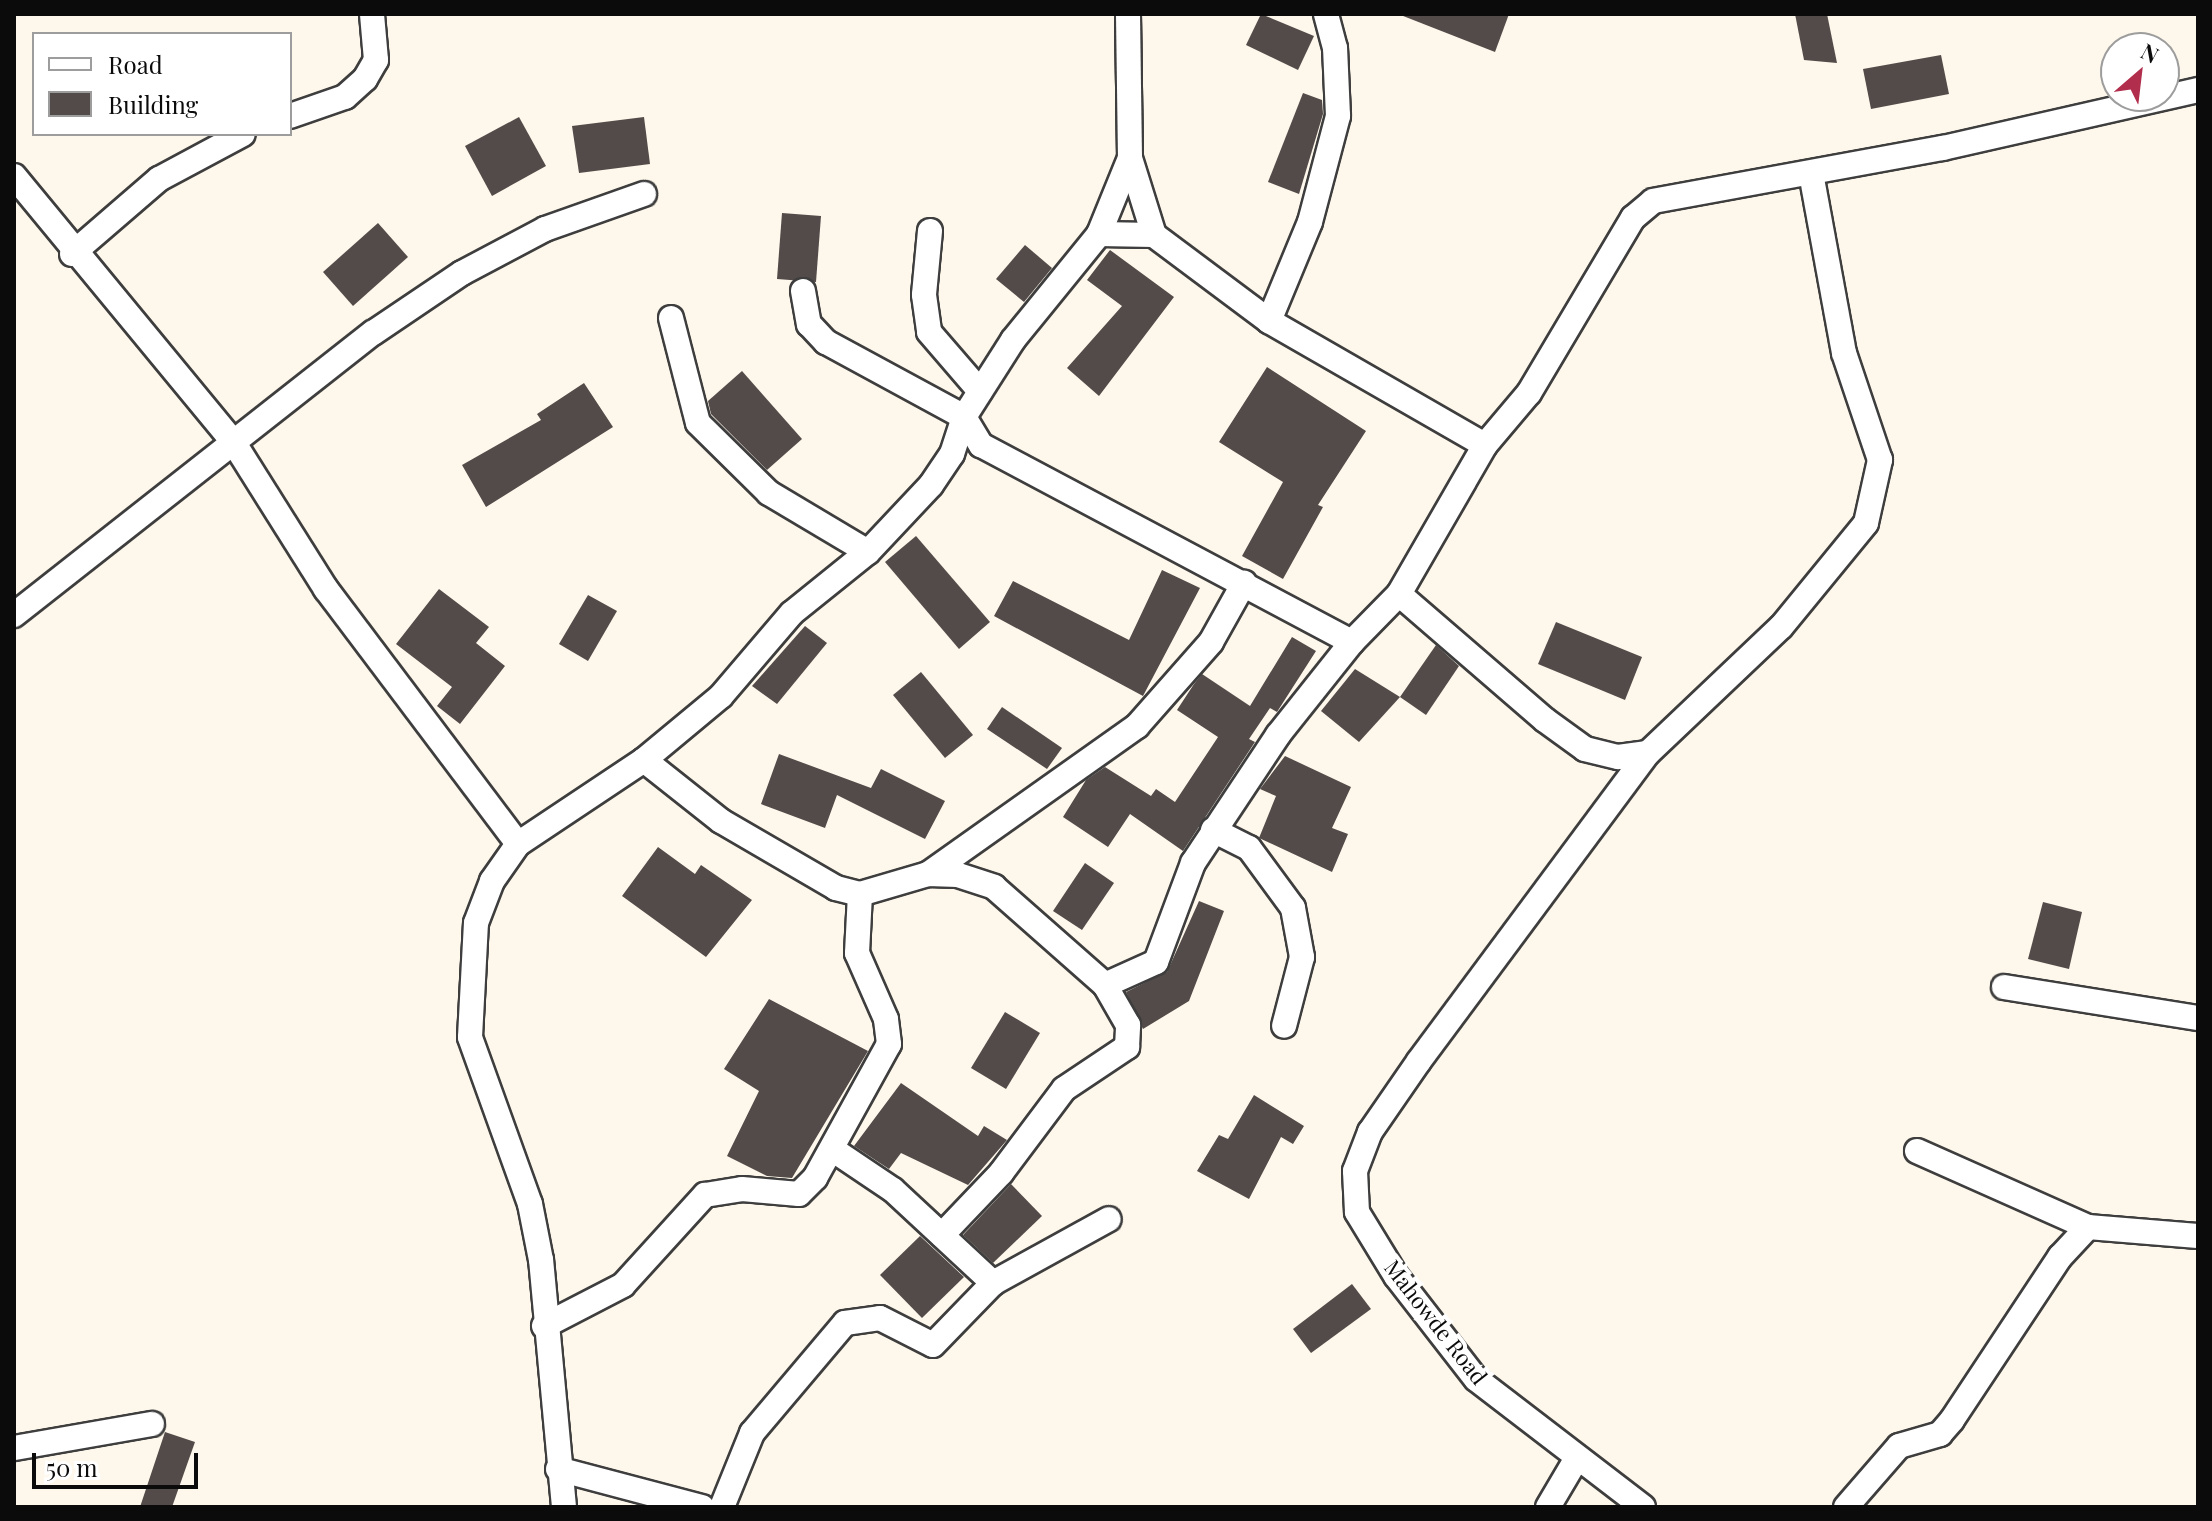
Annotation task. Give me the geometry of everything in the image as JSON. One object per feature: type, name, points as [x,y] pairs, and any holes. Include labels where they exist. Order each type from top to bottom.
[{"type":"street","points":[[292,115],[345,97],[365,79],[376,60],[372,14]]},
{"type":"street","points":[[1128,14],[1130,158],[1154,235]]},
{"type":"street","points":[[1269,321],[1310,222],[1336,128],[1335,48],[1326,14]]},
{"type":"street","points":[[1105,985],[1156,962],[1193,863],[1213,830],[1278,735],[1352,642],[1399,594],[1485,445],[1529,393],[1633,218],[1653,201],[1811,174],[2198,90]]},
{"type":"street","points":[[72,254],[147,187],[239,136]]},
{"type":"street","points":[[564,1507],[530,1204],[470,1037],[476,923],[492,881],[518,844],[644,760],[721,696],[792,613],[868,552],[931,485],[952,454],[964,417],[980,391],[1099,234],[1130,158]]},
{"type":"street","points":[[1399,594],[1585,749],[1618,757],[1648,753],[1831,572],[1866,523],[1876,493],[1880,460],[1844,353],[1811,174]]},
{"type":"street","points":[[14,176],[72,254],[234,443],[326,589],[518,844]]},
{"type":"street","points":[[14,615],[234,443],[462,273],[545,229],[644,194]]},
{"type":"street","points":[[930,231],[924,295],[929,332],[980,391]]},
{"type":"street","points":[[1099,234],[1154,235],[1269,321],[1485,445]]},
{"type":"street","points":[[803,291],[809,324],[826,342],[964,417],[981,445],[1352,642]]},
{"type":"street","points":[[671,318],[698,423],[769,493],[868,552]]},
{"type":"street","points":[[928,874],[1137,726],[1211,642],[1244,583]]},
{"type":"street","name":"Mahowde Road","points":[[1643,1507],[1476,1379],[1396,1276],[1357,1212],[1355,1171],[1370,1132],[1648,753]]},
{"type":"street","points":[[644,760],[721,821],[836,888],[860,894],[928,874],[958,875],[994,887],[1105,985],[1128,1025],[1127,1047],[1064,1089],[1001,1173],[942,1235]]},
{"type":"street","points":[[1213,830],[1249,848],[1293,908],[1302,957],[1284,1026]]},
{"type":"street","points":[[544,1326],[623,1285],[705,1195],[742,1189],[799,1194],[832,1149],[889,1044],[886,1019],[857,953],[860,894]]},
{"type":"street","points":[[2004,987],[2198,1012]]},
{"type":"street","points":[[832,1149],[942,1235],[993,1283]]},
{"type":"street","points":[[1917,1151],[2088,1227],[2198,1236]]},
{"type":"street","points":[[722,1507],[752,1433],[845,1323],[880,1318],[933,1345],[993,1283],[1109,1219]]},
{"type":"street","points":[[1846,1507],[1899,1446],[1946,1427],[2060,1257],[2088,1227]]},
{"type":"street","points":[[14,1448],[152,1424]]},
{"type":"street","points":[[1548,1507],[1577,1458]]},
{"type":"street","points":[[558,1469],[702,1507]]},
{"type":"building","points":[[1261,14],[1314,36],[1298,70],[1246,45]]},
{"type":"building","points":[[1398,14],[1509,14],[1495,52]]},
{"type":"building","points":[[1795,14],[1827,14],[1837,63],[1804,60]]},
{"type":"building","points":[[1941,55],[1949,94],[1871,109],[1863,69]]},
{"type":"building","points":[[1303,93],[1322,100],[1323,114],[1299,194],[1268,182]]},
{"type":"building","points":[[519,117],[546,166],[492,196],[465,146]]},
{"type":"building","points":[[644,117],[650,164],[579,173],[572,126]]},
{"type":"building","points":[[782,213],[821,216],[816,282],[777,279]]},
{"type":"building","points":[[378,223],[408,257],[353,306],[323,272]]},
{"type":"building","points":[[1025,245],[1052,268],[1024,302],[996,279]]},
{"type":"building","points":[[1110,250],[1174,297],[1099,396],[1067,368],[1122,306],[1087,280]]},
{"type":"building","points":[[1267,367],[1366,431],[1318,505],[1323,507],[1283,579],[1242,556],[1283,482],[1219,442]]},
{"type":"building","points":[[742,371],[802,439],[767,470],[711,414],[708,401]]},
{"type":"building","points":[[584,383],[613,427],[486,507],[462,465],[541,420],[537,414]]},
{"type":"building","points":[[916,536],[990,622],[959,649],[885,562]]},
{"type":"building","points":[[1162,570],[1200,588],[1143,696],[994,616],[1013,581],[1129,640]]},
{"type":"building","points":[[439,589],[489,627],[476,643],[505,666],[460,724],[437,706],[452,687],[396,644]]},
{"type":"building","points":[[588,595],[617,611],[588,661],[559,644]]},
{"type":"building","points":[[1556,622],[1642,657],[1625,700],[1538,664]]},
{"type":"building","points":[[805,626],[827,643],[777,704],[752,686]]},
{"type":"building","points":[[1292,637],[1316,651],[1277,712],[1270,708],[1249,739],[1255,742],[1183,851],[1130,814],[1108,847],[1063,817],[1086,780],[1105,767],[1151,796],[1156,789],[1175,802],[1218,737],[1177,710],[1194,684],[1202,674],[1250,706]]},
{"type":"building","points":[[1436,645],[1459,666],[1426,715],[1400,697]]},
{"type":"building","points":[[1355,669],[1400,697],[1359,742],[1321,711]]},
{"type":"building","points":[[921,672],[973,735],[945,758],[893,695]]},
{"type":"building","points":[[1002,707],[1062,748],[1047,769],[987,729]]},
{"type":"building","points":[[779,754],[871,788],[881,769],[945,801],[925,839],[837,795],[825,828],[761,804]]},
{"type":"building","points":[[1285,756],[1351,787],[1332,828],[1348,834],[1332,872],[1259,838],[1276,796],[1260,789]]},
{"type":"building","points":[[658,847],[695,874],[701,865],[752,900],[706,957],[622,896]]},
{"type":"building","points":[[1085,863],[1114,883],[1082,930],[1053,911]]},
{"type":"building","points":[[1199,901],[1224,911],[1189,1001],[1143,1029],[1126,992],[1167,972]]},
{"type":"building","points":[[2043,902],[2082,912],[2069,969],[2028,959]]},
{"type":"building","points":[[769,999],[868,1051],[792,1178],[767,1176],[727,1156],[759,1091],[724,1069]]},
{"type":"building","points":[[1005,1012],[1040,1033],[1006,1089],[971,1068]]},
{"type":"building","points":[[901,1083],[978,1136],[984,1126],[1007,1140],[968,1185],[901,1153],[889,1169],[854,1146]]},
{"type":"building","points":[[1254,1095],[1304,1126],[1293,1144],[1281,1137],[1249,1199],[1197,1171],[1219,1135],[1228,1139]]},
{"type":"building","points":[[1011,1184],[1042,1216],[993,1263],[963,1235]]},
{"type":"building","points":[[920,1236],[964,1277],[922,1318],[880,1275]]},
{"type":"building","points":[[1352,1284],[1371,1309],[1311,1353],[1293,1329]]},
{"type":"building","points":[[165,1432],[195,1442],[172,1507],[140,1507]]}]
